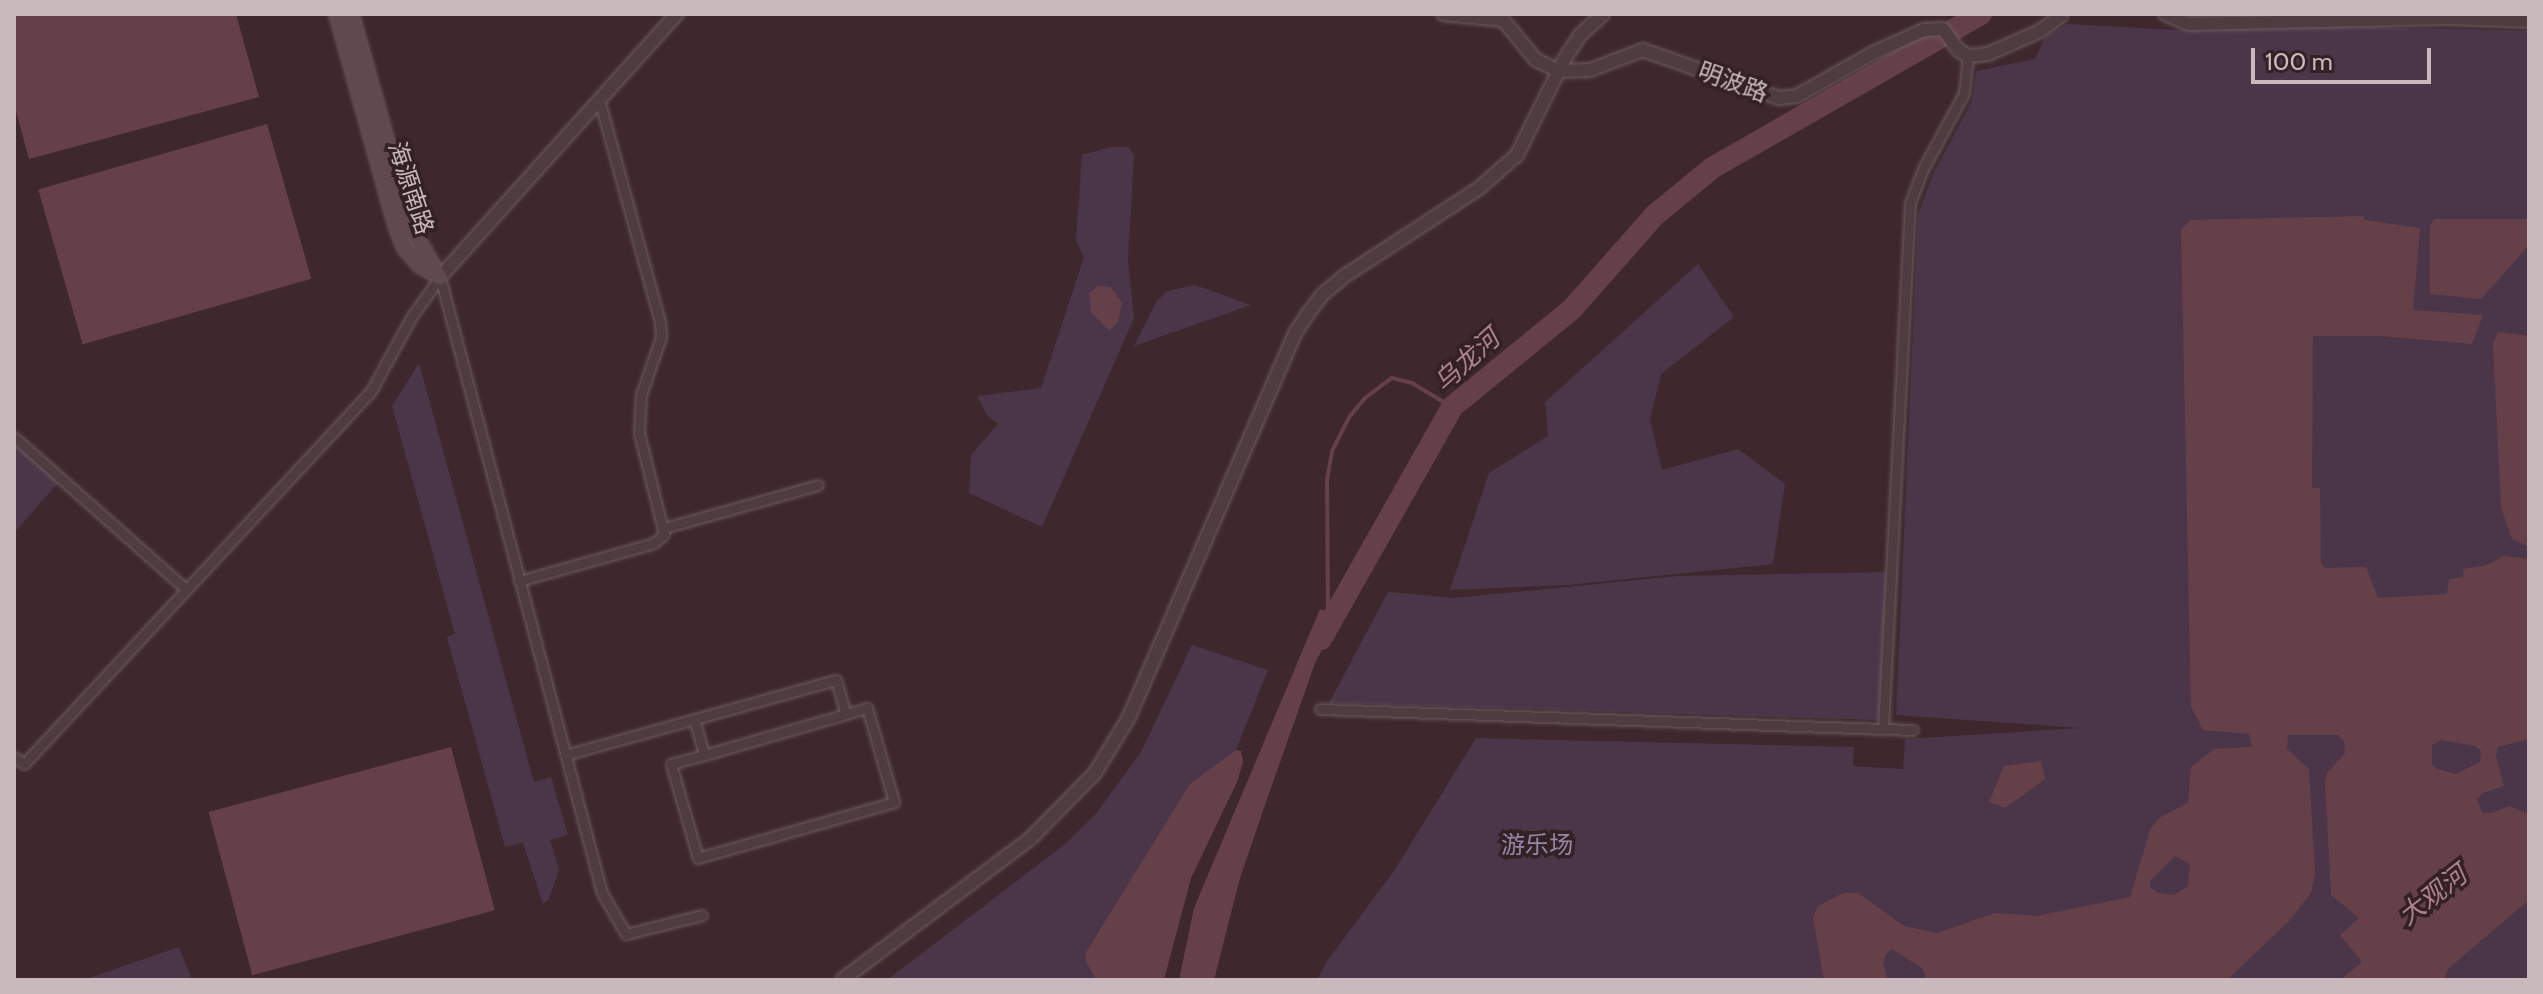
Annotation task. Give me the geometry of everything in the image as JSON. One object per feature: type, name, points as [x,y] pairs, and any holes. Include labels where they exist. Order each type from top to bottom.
[{"type":"main road","name":"海源南路","points":[[337,14],[396,226],[405,248],[420,265],[440,277]]},
{"type":"main road","name":"海源南路","points":[[351,14],[410,226],[440,277]]},
{"type":"street","points":[[14,757],[24,764],[371,391],[412,316],[440,277],[677,14]]},
{"type":"street","points":[[1443,14],[1503,20],[1536,60],[1559,71]]},
{"type":"street","points":[[842,980],[1030,839],[1095,773],[1129,717],[1296,332],[1307,315],[1323,294],[1343,277],[1501,172],[1530,135],[1559,71],[1580,35],[1603,14]]},
{"type":"street","points":[[2165,14],[2189,24],[2448,18],[2529,21]]},
{"type":"street","points":[[1883,729],[1910,203],[1924,167],[1964,93],[1963,53],[1988,54],[2040,31],[2061,16]]},
{"type":"street","name":"明波路","points":[[1559,71],[1568,74],[1590,70],[1643,50],[1779,98],[1797,96],[1875,52],[1924,30],[1943,29],[1963,53]]},
{"type":"street","points":[[519,581],[654,543],[661,539],[664,528],[639,433],[638,414],[641,395],[661,337],[660,322],[600,103]]},
{"type":"street","points":[[440,277],[602,893],[626,934],[702,915]]},
{"type":"street","points":[[14,437],[186,589]]},
{"type":"street","points":[[664,528],[818,485]]},
{"type":"street","points":[[565,755],[836,680],[846,714]]},
{"type":"street","points":[[867,708],[894,802],[698,858],[671,764],[704,755],[867,708]]},
{"type":"street","points":[[1320,709],[1913,730]]},
{"type":"street","points":[[694,719],[704,755]]},
{"type":"green space","name":"游乐场","points":[[2067,24],[2176,30],[2334,26],[2529,31],[2529,833],[2340,980],[1317,980],[1327,961],[1394,871],[1476,738],[1854,747],[1853,766],[1903,769],[1905,739],[2081,728],[1896,715],[1918,215],[1933,174],[1972,101],[1976,71],[2035,59],[2045,37]]},
{"type":"green space","points":[[1111,147],[1128,147],[1134,155],[1128,260],[1134,318],[1042,527],[969,493],[971,455],[998,424],[987,415],[977,396],[1041,388],[1084,257],[1076,241],[1082,155]]},
{"type":"green space","points":[[1698,264],[1734,317],[1661,374],[1650,419],[1662,470],[1738,449],[1785,484],[1773,564],[1567,585],[1450,590],[1489,473],[1548,436],[1545,402]]},
{"type":"green space","points":[[1195,285],[1251,305],[1134,346],[1156,302],[1167,291]]},
{"type":"green space","points":[[419,363],[534,782],[551,777],[568,835],[550,840],[559,870],[549,899],[543,904],[523,843],[505,847],[447,637],[455,634],[392,406]]},
{"type":"green space","points":[[14,441],[58,483],[14,533]]},
{"type":"green space","points":[[1887,572],[1879,720],[1329,703],[1388,592],[1455,598],[1678,576]]},
{"type":"green space","points":[[1192,645],[1268,670],[1236,750],[1190,785],[1086,952],[1086,962],[1096,980],[887,980],[1064,845],[1095,815],[1141,752]]},
{"type":"green space","points":[[2529,900],[2529,980],[2444,980],[2448,969]]},
{"type":"green space","points":[[179,947],[192,980],[86,979]]},
{"type":"water","points":[[14,14],[236,14],[259,97],[29,159],[14,104]]},
{"type":"water","points":[[267,124],[311,279],[83,344],[38,190]]},
{"type":"water","name":"大观河","points":[[2364,216],[2364,220],[2420,228],[2413,310],[2483,315],[2472,344],[2382,336],[2313,336],[2312,488],[2320,488],[2321,564],[2325,568],[2366,567],[2378,598],[2447,594],[2449,579],[2463,577],[2463,569],[2488,565],[2503,556],[2529,559],[2529,739],[2498,747],[2496,756],[2504,786],[2483,793],[2477,799],[2482,813],[2492,813],[2509,806],[2529,814],[2529,900],[2448,969],[2444,980],[2340,980],[2362,962],[2340,935],[2359,918],[2331,895],[2325,782],[2327,773],[2345,753],[2344,741],[2338,735],[2288,735],[2287,749],[2309,769],[2315,873],[2311,893],[2289,921],[2227,980],[1927,980],[1922,968],[1892,949],[1886,954],[1883,964],[1888,980],[1824,980],[1813,918],[1818,906],[1843,893],[1858,893],[1904,926],[1937,933],[1995,913],[2036,916],[2130,897],[2150,830],[2159,818],[2188,803],[2191,767],[2214,749],[2252,747],[2249,734],[2203,730],[2191,707],[2181,229],[2191,220]],"holes":[[[2441,740],[2475,746],[2481,751],[2480,762],[2456,774],[2437,769],[2432,764],[2432,745]],[[2175,856],[2190,864],[2188,886],[2174,895],[2158,893],[2150,887],[2150,881]]]},
{"type":"water","points":[[2435,219],[2529,219],[2529,245],[2481,299],[2430,294],[2430,225]]},
{"type":"water","points":[[1098,286],[1111,287],[1122,303],[1118,322],[1109,331],[1091,312],[1089,293]]},
{"type":"water","points":[[2498,332],[2529,336],[2529,547],[2512,539],[2501,508],[2493,344]]},
{"type":"water","points":[[1320,609],[1340,616],[1315,663],[1266,802],[1240,878],[1214,980],[1179,980],[1194,908]]},
{"type":"water","points":[[451,747],[495,910],[252,975],[209,812]]},
{"type":"water","points":[[1236,750],[1241,751],[1243,762],[1237,782],[1191,878],[1164,980],[1096,980],[1086,962],[1086,952],[1190,784]]},
{"type":"water","points":[[2041,761],[2045,779],[2005,808],[1989,802],[2004,766]]},
{"type":"waterway","name":"乌龙河","points":[[1321,639],[1452,407],[1572,309],[1655,215],[1712,168],[1981,14]]},
{"type":"waterway","points":[[1328,616],[1327,480],[1332,451],[1350,416],[1365,398],[1392,378],[1412,383],[1452,407]]}]
